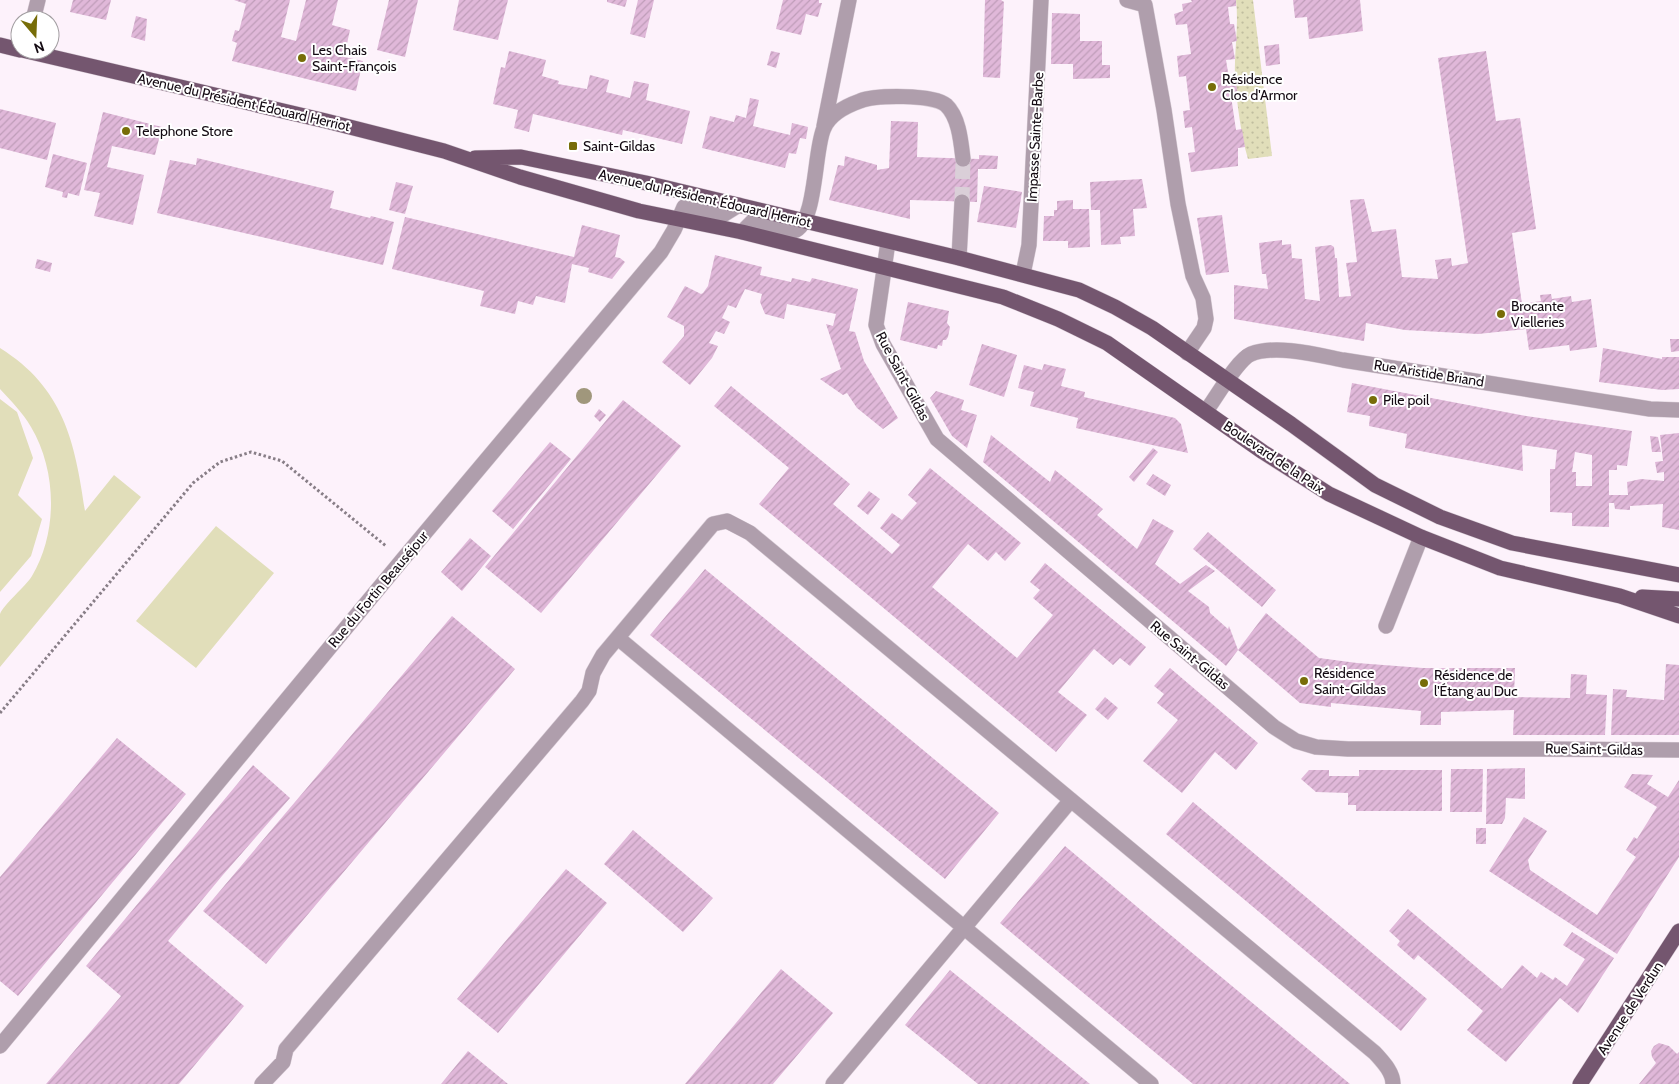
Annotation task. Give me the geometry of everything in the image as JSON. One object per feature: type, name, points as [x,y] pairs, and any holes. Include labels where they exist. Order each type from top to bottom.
[{"type":"main road","name":"Avenue du Président Édouard Herriot","points":[[60,59],[444,150],[529,180],[639,211],[742,232],[885,268]]},
{"type":"main road","name":"Avenue du Président Édouard Herriot","points":[[466,158],[521,157],[646,183],[958,258]]},
{"type":"main road","points":[[958,258],[1079,290],[1115,307],[1152,328],[1375,484],[1440,517],[1512,543],[1679,575]]},
{"type":"main road","name":"Boulevard de la Paix","points":[[885,268],[1003,297],[1058,319],[1107,343],[1263,452],[1329,494],[1421,537],[1500,568],[1620,596],[1679,616]]},
{"type":"main road","points":[[1620,596],[1679,600]]},
{"type":"main road","name":"Avenue de Verdun","points":[[1580,1084],[1679,931]]},
{"type":"street","points":[[742,232],[753,221],[794,231],[798,230],[804,221],[812,193],[849,0]]},
{"type":"street","name":"Impasse Sainte-Barbe","points":[[1023,274],[1029,245],[1041,0]]},
{"type":"street","points":[[1127,0],[1145,5],[1164,110],[1178,204],[1194,276],[1203,298],[1206,319],[1204,328],[1187,353]]},
{"type":"street","points":[[823,129],[830,118],[861,100],[920,97],[936,100],[945,104],[953,116],[961,143],[963,159]]},
{"type":"street","points":[[958,258],[962,202]]},
{"type":"street","points":[[679,218],[684,207],[723,215],[739,205]]},
{"type":"street","name":"Rue du Fortin Beauséjour","points":[[0,1046],[402,559],[660,252],[679,218]]},
{"type":"street","name":"Rue Saint-Gildas","points":[[888,242],[876,325],[883,344],[937,439],[1274,727],[1296,741],[1316,747],[1348,750],[1679,750]]},
{"type":"street","name":"Rue Aristide Briand","points":[[1206,411],[1236,368],[1251,354],[1267,351],[1300,351],[1343,360],[1650,409],[1679,410]]},
{"type":"street","points":[[262,1084],[283,1062],[286,1049],[582,701],[589,691],[593,673],[603,655],[714,524],[727,521],[750,533],[1375,1053],[1389,1070],[1393,1084]]},
{"type":"street","points":[[1386,626],[1421,537]]},
{"type":"street","points":[[618,638],[1151,1084]]},
{"type":"street","points":[[833,1084],[1071,800]]},
{"type":"path","points":[[0,713],[193,483],[220,462],[252,452],[282,461],[402,559]]},
{"type":"shaded area","points":[[1236,0],[1253,0],[1272,156],[1248,159],[1240,119],[1235,78]]},
{"type":"shaded area","points":[[0,348],[22,364],[39,381],[63,419],[71,440],[85,511],[114,475],[141,497],[0,667],[0,614],[32,576],[40,559],[50,521],[51,502],[50,482],[40,444],[17,407],[0,389]]},
{"type":"shaded area","points":[[0,399],[17,412],[33,458],[18,495],[42,519],[31,556],[0,592]]},
{"type":"shaded area","points":[[216,526],[274,573],[196,668],[136,621]]},
{"type":"building","points":[[73,0],[111,0],[106,20],[70,12]]},
{"type":"building","points":[[234,0],[290,0],[281,37],[296,41],[306,0],[338,0],[332,25],[350,30],[344,57],[363,61],[356,91],[232,61],[237,43],[232,41],[235,30],[239,31],[246,4]]},
{"type":"building","points":[[389,0],[418,0],[405,57],[377,50]]},
{"type":"building","points":[[459,0],[508,0],[498,40],[453,30]]},
{"type":"building","points":[[607,0],[627,0],[625,7],[607,2]]},
{"type":"building","points":[[638,0],[654,0],[645,38],[630,34]]},
{"type":"building","points":[[783,0],[819,0],[819,3],[822,3],[818,17],[806,14],[801,35],[776,29]]},
{"type":"building","points":[[985,0],[1001,0],[1004,2],[1000,78],[983,77]]},
{"type":"building","name":"Résidence Clos d'Armor","points":[[1191,0],[1236,0],[1236,6],[1228,7],[1230,24],[1234,24],[1237,41],[1232,42],[1235,59],[1226,60],[1229,78],[1235,78],[1238,95],[1231,96],[1236,130],[1242,129],[1245,147],[1238,148],[1238,166],[1191,172],[1188,153],[1195,152],[1192,127],[1185,128],[1183,111],[1190,110],[1186,76],[1179,77],[1177,56],[1191,54],[1187,24],[1176,25],[1174,14],[1183,11],[1182,4],[1192,2]]},
{"type":"building","points":[[1293,0],[1360,0],[1363,31],[1309,39],[1307,17],[1295,18]]},
{"type":"building","points":[[1052,13],[1080,14],[1080,41],[1102,41],[1102,65],[1110,65],[1110,78],[1073,79],[1073,64],[1051,64]]},
{"type":"building","points":[[136,16],[147,19],[145,41],[131,37]]},
{"type":"building","points":[[1279,44],[1280,64],[1266,66],[1264,46]]},
{"type":"building","points":[[509,51],[546,60],[542,76],[559,81],[558,84],[587,89],[590,75],[609,80],[606,92],[630,98],[634,81],[649,84],[646,100],[690,111],[682,144],[623,130],[622,135],[533,114],[529,132],[514,128],[518,110],[493,104],[501,67],[505,68]]},
{"type":"building","points":[[771,51],[780,53],[776,68],[767,65]]},
{"type":"building","points":[[1486,51],[1496,121],[1520,118],[1536,229],[1512,233],[1522,304],[1541,301],[1540,295],[1551,294],[1552,299],[1571,296],[1572,302],[1591,299],[1597,347],[1570,351],[1569,345],[1529,350],[1526,329],[1478,334],[1405,330],[1366,323],[1364,341],[1234,319],[1234,285],[1268,289],[1266,274],[1262,274],[1259,243],[1282,240],[1282,245],[1291,244],[1292,258],[1302,259],[1305,299],[1320,301],[1315,247],[1331,245],[1334,247],[1335,258],[1337,258],[1339,297],[1351,296],[1346,263],[1357,262],[1350,200],[1364,199],[1372,232],[1396,229],[1402,277],[1438,279],[1435,260],[1451,258],[1452,266],[1468,263],[1438,58]]},
{"type":"building","points":[[750,98],[759,100],[753,126],[790,135],[792,123],[808,127],[806,139],[800,138],[796,154],[789,153],[785,168],[702,148],[710,116],[734,122],[736,115],[746,118]]},
{"type":"building","points":[[0,109],[56,123],[47,160],[0,148]]},
{"type":"building","points":[[103,112],[162,127],[155,155],[112,146],[107,167],[144,175],[133,225],[94,216],[100,193],[84,190]]},
{"type":"building","points":[[891,121],[918,122],[917,157],[979,159],[979,155],[998,156],[997,169],[978,169],[977,202],[910,200],[910,219],[829,200],[838,165],[844,166],[845,156],[877,165],[877,170],[889,168]]},
{"type":"building","points":[[53,154],[87,163],[79,196],[68,193],[67,198],[62,197],[63,192],[45,187]]},
{"type":"building","points":[[197,158],[334,191],[330,208],[394,222],[383,265],[157,213],[170,160],[196,165]]},
{"type":"building","points":[[1142,179],[1147,208],[1133,209],[1135,236],[1120,237],[1121,244],[1101,245],[1100,210],[1091,210],[1090,182]]},
{"type":"building","points":[[396,182],[413,186],[405,214],[389,210]]},
{"type":"building","points":[[984,186],[1022,192],[1016,228],[977,222]]},
{"type":"building","points":[[1073,200],[1073,209],[1089,209],[1090,247],[1068,248],[1068,241],[1043,241],[1044,216],[1054,216],[1054,210],[1057,210],[1057,201]]},
{"type":"building","points":[[1222,215],[1229,272],[1206,275],[1197,218]]},
{"type":"building","points":[[405,217],[574,257],[582,225],[620,235],[615,257],[625,262],[612,279],[588,272],[589,268],[572,264],[565,303],[536,296],[533,305],[518,301],[515,314],[480,306],[484,291],[392,269]]},
{"type":"building","points":[[715,255],[762,267],[760,275],[791,282],[792,278],[810,282],[812,278],[858,289],[849,331],[855,332],[864,361],[898,418],[883,429],[857,408],[847,393],[843,395],[820,379],[841,369],[826,324],[833,326],[836,314],[787,304],[784,319],[765,314],[760,302],[762,294],[745,289],[736,308],[728,305],[722,318],[730,322],[724,334],[716,331],[709,343],[718,346],[712,358],[690,385],[662,362],[684,336],[684,326],[667,317],[685,286],[701,294],[703,293],[708,286]]},
{"type":"building","points":[[37,259],[52,263],[50,272],[35,268]]},
{"type":"building","points":[[908,302],[949,311],[947,323],[950,327],[948,337],[946,340],[943,340],[942,346],[938,345],[937,349],[900,340]]},
{"type":"building","points":[[1670,339],[1679,339],[1679,351],[1671,352]]},
{"type":"building","points":[[982,344],[1017,355],[1004,397],[969,385]]},
{"type":"building","points":[[1603,348],[1662,359],[1662,357],[1679,357],[1679,389],[1662,390],[1599,382]]},
{"type":"building","points":[[1044,364],[1066,369],[1061,386],[1085,392],[1084,397],[1175,418],[1181,424],[1188,453],[1076,428],[1078,418],[1030,406],[1034,392],[1018,388],[1024,365],[1042,370]]},
{"type":"building","points":[[1352,383],[1526,416],[1632,431],[1627,466],[1617,465],[1617,470],[1609,470],[1609,495],[1628,495],[1627,482],[1641,479],[1664,481],[1664,472],[1657,473],[1655,462],[1663,461],[1660,435],[1679,433],[1679,530],[1662,527],[1663,504],[1630,506],[1630,510],[1615,509],[1614,503],[1609,503],[1609,527],[1572,526],[1572,513],[1550,512],[1550,469],[1555,469],[1557,450],[1522,445],[1523,471],[1405,448],[1407,434],[1369,426],[1370,416],[1347,412]],"holes":[[[1575,452],[1592,455],[1592,486],[1576,486],[1576,472],[1572,472]]]},
{"type":"building","points":[[731,386],[850,484],[833,504],[892,554],[900,545],[880,528],[892,513],[902,520],[917,503],[908,495],[930,468],[1021,543],[1005,561],[996,552],[988,561],[968,544],[932,587],[1017,658],[1053,615],[1033,598],[1040,590],[1030,582],[1045,563],[1146,647],[1130,666],[1120,658],[1113,665],[1094,649],[1058,692],[1087,715],[1056,752],[759,504],[789,468],[714,406]]},
{"type":"building","points":[[936,391],[964,400],[961,410],[977,415],[967,448],[952,436],[930,398]]},
{"type":"building","points":[[623,400],[681,446],[541,613],[485,567]]},
{"type":"building","points":[[599,409],[606,415],[600,422],[594,416]]},
{"type":"building","points":[[991,435],[1050,482],[1055,470],[1103,509],[1097,515],[1137,549],[1153,519],[1174,531],[1155,564],[1180,584],[1206,565],[1215,571],[1188,591],[1209,607],[1210,613],[1228,629],[1229,626],[1238,650],[1226,666],[983,462]]},
{"type":"building","points":[[1650,436],[1658,437],[1661,452],[1652,452]]},
{"type":"building","points":[[550,442],[571,459],[513,529],[492,511]]},
{"type":"building","points":[[1153,448],[1158,452],[1134,482],[1129,477]]},
{"type":"building","points":[[1153,474],[1171,485],[1165,496],[1146,484]]},
{"type":"building","points":[[869,491],[880,499],[868,515],[857,506]]},
{"type":"building","points":[[1208,532],[1276,590],[1262,607],[1193,549]]},
{"type":"building","points":[[470,538],[491,556],[462,591],[441,572]]},
{"type":"building","points":[[705,569],[999,813],[945,879],[650,635]]},
{"type":"building","points":[[1266,613],[1319,658],[1423,668],[1515,668],[1514,697],[1570,698],[1571,674],[1587,675],[1586,694],[1607,695],[1605,735],[1513,735],[1514,710],[1441,712],[1441,725],[1420,725],[1421,711],[1331,703],[1331,707],[1300,703],[1238,650]]},
{"type":"building","points":[[452,616],[515,669],[266,964],[203,911]]},
{"type":"building","points":[[1666,664],[1679,665],[1679,735],[1611,735],[1613,689],[1627,690],[1626,697],[1664,700]]},
{"type":"building","points":[[1170,668],[1258,743],[1236,770],[1215,752],[1182,793],[1143,761],[1178,720],[1157,703],[1164,694],[1154,686]]},
{"type":"building","points":[[1105,697],[1118,708],[1108,720],[1095,709]]},
{"type":"building","points":[[117,738],[186,794],[18,996],[0,981],[0,877]]},
{"type":"building","points":[[253,765],[290,798],[168,941],[244,1006],[179,1084],[46,1084],[121,996],[86,966]]},
{"type":"building","points":[[1525,768],[1525,799],[1506,798],[1505,818],[1502,824],[1486,824],[1487,769]]},
{"type":"building","points":[[1451,769],[1483,769],[1482,812],[1450,812]]},
{"type":"building","points":[[1309,770],[1329,770],[1329,776],[1359,776],[1359,770],[1442,770],[1442,811],[1356,811],[1356,805],[1348,805],[1348,793],[1316,792],[1301,779]]},
{"type":"building","points":[[1632,774],[1653,775],[1647,784],[1668,797],[1679,780],[1679,857],[1617,954],[1489,871],[1524,817],[1547,831],[1528,860],[1530,870],[1597,915],[1636,857],[1626,850],[1634,837],[1637,839],[1657,807],[1624,787]]},
{"type":"building","points":[[1193,802],[1427,999],[1401,1031],[1166,834]]},
{"type":"building","points":[[1476,828],[1486,828],[1486,844],[1476,844]]},
{"type":"building","points":[[633,830],[713,898],[683,932],[604,864]]},
{"type":"building","points":[[1065,846],[1350,1084],[1193,1084],[1063,976],[1000,923]]},
{"type":"building","points":[[566,869],[607,903],[498,1033],[457,999]]},
{"type":"building","points":[[1408,909],[1502,989],[1522,965],[1537,978],[1541,972],[1553,980],[1555,977],[1567,986],[1585,959],[1563,945],[1572,932],[1614,958],[1578,1013],[1560,998],[1506,1062],[1467,1030],[1483,1011],[1418,955],[1414,960],[1397,945],[1400,941],[1389,931]]},
{"type":"building","points":[[781,969],[833,1013],[773,1084],[685,1084]]},
{"type":"building","points":[[950,970],[1090,1084],[978,1084],[905,1025]]},
{"type":"building","points":[[1659,1043],[1669,1046],[1677,1054],[1679,1052],[1679,1084],[1639,1084],[1656,1063],[1651,1051]]},
{"type":"building","points":[[468,1051],[508,1084],[441,1084]]},
{"type":"tunnel","points":[[962,202],[963,159]]},
{"type":"place","name":"Les Chais Saint-François","points":[[302,58]]},
{"type":"place","name":"Résidence Clos d'Armor","points":[[1212,87]]},
{"type":"place","name":"Telephone Store","points":[[126,131]]},
{"type":"place","name":"Saint-Gildas","points":[[573,146]]},
{"type":"place","name":"Brocante Vielleries","points":[[1501,314]]},
{"type":"place","name":"Pile poil","points":[[1373,400]]},
{"type":"place","name":"Résidence Saint-Gildas","points":[[1304,681]]},
{"type":"place","name":"Résidence de l'Étang au Duc","points":[[1424,683]]}]
